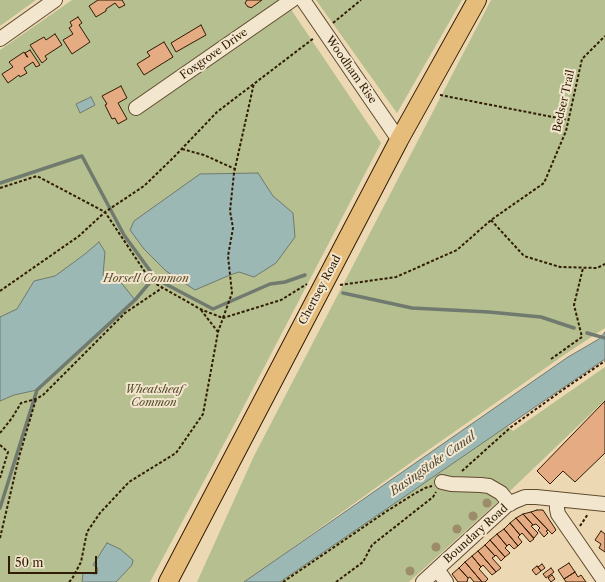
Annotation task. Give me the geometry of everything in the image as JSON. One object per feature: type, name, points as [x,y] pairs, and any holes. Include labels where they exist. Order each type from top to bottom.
[{"type":"main road","name":"Chertsey Road","points":[[168,582],[399,140],[477,0]]},
{"type":"street","points":[[0,39],[55,0]]},
{"type":"street","name":"Foxgrove Drive","points":[[136,108],[292,0]]},
{"type":"street","name":"Woodham Rise","points":[[303,0],[399,140]]},
{"type":"street","points":[[442,482],[451,484],[489,486],[501,493],[510,504]]},
{"type":"street","name":"Boundary Road","points":[[424,582],[507,505],[515,501],[525,497],[536,497],[605,504]]},
{"type":"street","points":[[557,499],[558,514],[605,582]]},
{"type":"street","points":[[437,569],[446,582]]},
{"type":"path","points":[[0,291],[79,236],[105,212],[144,186],[174,158],[217,112],[324,31],[362,0]]},
{"type":"path","name":"Bedser Trail","points":[[338,286],[396,277],[457,250],[491,220],[544,183],[566,131],[582,59],[605,36]]},
{"type":"path","points":[[69,582],[81,562],[87,532],[100,513],[129,482],[176,453],[203,414],[218,332],[232,293],[228,256],[233,228],[230,211],[234,173],[254,83]]},
{"type":"path","points":[[426,91],[442,96],[568,120]]},
{"type":"path","points":[[182,149],[204,155],[235,169]]},
{"type":"path","points":[[0,188],[37,176],[105,212],[151,281],[200,309],[223,318],[281,300],[310,282]]},
{"type":"path","points":[[491,220],[524,256],[560,268],[597,268],[605,264]]},
{"type":"path","points":[[551,359],[582,337],[574,305],[583,268]]},
{"type":"path","points":[[0,433],[12,418],[21,403],[34,400],[43,394],[125,314],[162,288]]},
{"type":"path","points":[[200,309],[218,332]]},
{"type":"path","points":[[462,472],[511,427],[605,361]]},
{"type":"path","points":[[0,538],[34,400]]},
{"type":"path","points":[[0,444],[8,452],[0,478]]},
{"type":"path","points":[[283,582],[414,494],[442,482]]},
{"type":"path","points":[[336,582],[363,562],[372,545],[433,497],[442,482]]},
{"type":"path","points":[[578,529],[590,510]]},
{"type":"green space","points":[[0,0],[36,0],[0,26]]},
{"type":"green space","name":"Wheatsheaf Common","points":[[72,0],[285,0],[381,143],[234,425],[150,582],[0,582],[0,50]]},
{"type":"green space","points":[[316,0],[462,0],[397,113]]},
{"type":"green space","points":[[491,0],[605,0],[605,328],[424,453],[245,582],[197,582],[254,456]]},
{"type":"green space","points":[[605,367],[605,400],[512,489],[409,582],[280,582],[507,426],[513,431]]},
{"type":"water","points":[[91,97],[95,105],[80,113],[76,104]]},
{"type":"water","name":"Horsell Common","points":[[258,173],[273,196],[293,213],[295,237],[276,263],[254,277],[239,272],[195,290],[166,271],[144,249],[130,230],[134,221],[200,174]]},
{"type":"water","name":"Horsell Common","points":[[99,242],[105,252],[103,275],[106,278],[116,276],[135,300],[37,390],[14,395],[0,401],[0,317],[17,309],[34,281],[55,276]]},
{"type":"water","name":"Basingstoke Canal","points":[[605,332],[605,359],[280,582],[244,582],[568,357],[599,339]]},
{"type":"water","points":[[107,543],[120,549],[133,560],[132,565],[116,582],[82,582],[83,573],[97,574],[97,567],[93,565]]},
{"type":"building","points":[[98,0],[122,0],[125,5],[119,8],[115,3],[96,17],[89,6]]},
{"type":"building","points":[[247,0],[262,0],[251,8],[245,3]]},
{"type":"building","points":[[78,17],[82,23],[79,25],[90,42],[72,54],[63,40],[73,34],[69,28],[72,26],[70,22]]},
{"type":"building","points":[[201,25],[206,35],[176,52],[171,43]]},
{"type":"building","points":[[55,34],[62,45],[45,56],[47,59],[42,63],[30,45],[44,37],[46,40]]},
{"type":"building","points":[[164,42],[173,57],[144,75],[137,64],[150,56],[147,52]]},
{"type":"building","points":[[30,50],[40,65],[36,67],[33,62],[24,68],[27,73],[20,77],[19,75],[8,83],[2,74],[13,67],[9,62],[24,52],[28,57],[25,53]]},
{"type":"building","points":[[121,86],[127,98],[118,103],[127,119],[118,124],[115,118],[112,119],[105,105],[107,104],[102,96]]},
{"type":"building","points":[[605,401],[605,453],[575,482],[563,471],[550,484],[537,471]]},
{"type":"building","points":[[543,510],[556,530],[552,534],[531,512]]},
{"type":"building","points":[[531,512],[548,530],[546,531],[548,533],[544,537],[538,530],[540,528],[536,524],[533,525],[523,514]]},
{"type":"building","points":[[523,514],[538,533],[534,538],[516,518]]},
{"type":"building","points":[[516,518],[534,539],[530,542],[522,533],[520,535],[510,523]]},
{"type":"building","points":[[510,523],[520,535],[518,537],[522,542],[518,546],[504,529]]},
{"type":"building","points":[[504,529],[518,546],[514,549],[509,544],[507,546],[497,534]]},
{"type":"building","points":[[601,531],[605,534],[605,552],[599,548],[601,544],[595,540]]},
{"type":"building","points":[[497,534],[507,546],[505,548],[510,553],[505,557],[490,540]]},
{"type":"building","points":[[490,540],[505,557],[501,561],[485,545]]},
{"type":"building","points":[[485,545],[495,556],[492,558],[501,568],[496,572],[478,551]]},
{"type":"building","points":[[478,551],[496,572],[492,575],[483,565],[481,567],[472,556]]},
{"type":"building","points":[[472,556],[481,567],[479,569],[488,579],[485,582],[482,582],[465,562]]},
{"type":"building","points":[[465,562],[482,582],[474,582],[459,568]]},
{"type":"building","points":[[569,563],[575,572],[564,579],[558,570]]},
{"type":"building","points":[[542,564],[545,568],[541,571],[538,567]]},
{"type":"building","points":[[537,566],[541,571],[536,575],[532,570]]},
{"type":"building","points":[[459,568],[468,578],[467,582],[458,582],[452,574]]},
{"type":"building","points":[[551,568],[554,572],[546,578],[543,574]]},
{"type":"building","points":[[575,572],[578,577],[581,575],[586,582],[566,582],[564,579]]},
{"type":"building","points":[[552,575],[555,579],[551,582],[548,578]]},
{"type":"waterway","points":[[0,183],[82,156],[124,235],[156,279],[213,309],[270,284],[285,282],[305,275]]},
{"type":"waterway","points":[[0,508],[37,390],[135,300],[151,281],[156,279]]},
{"type":"waterway","points":[[343,293],[412,308],[489,312],[541,317],[574,328]]},
{"type":"waterway","points":[[587,333],[605,338]]}]
